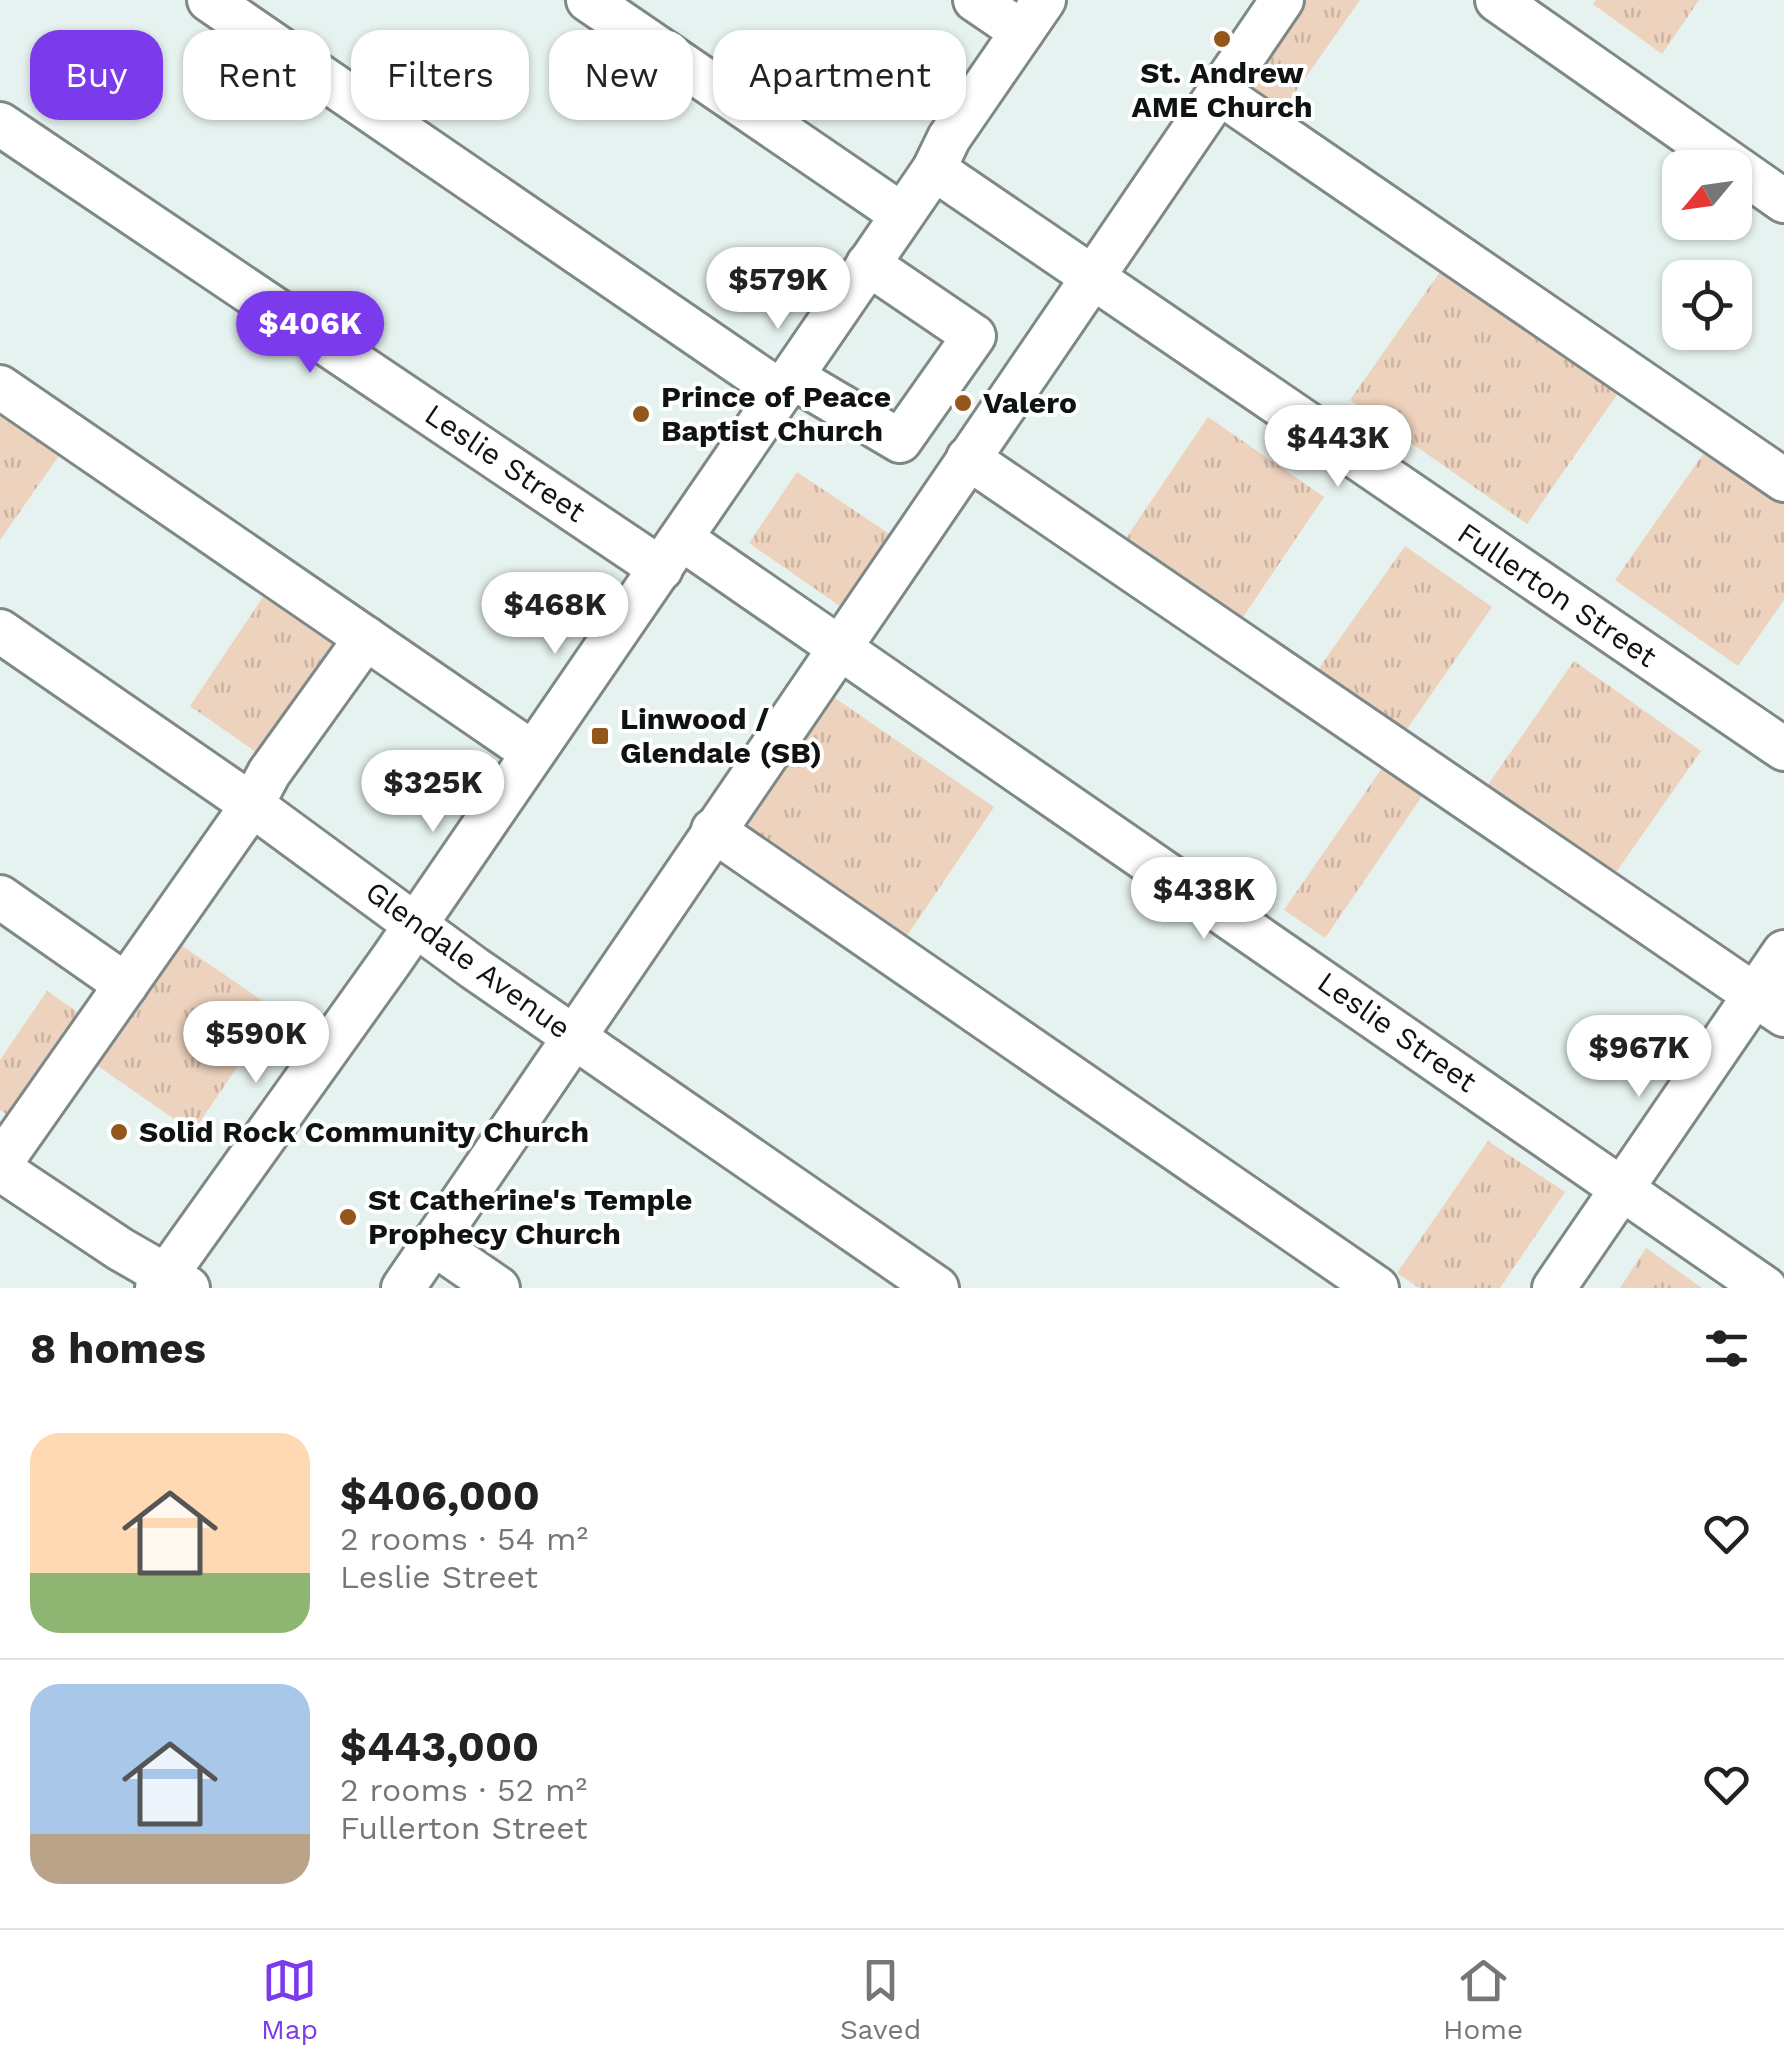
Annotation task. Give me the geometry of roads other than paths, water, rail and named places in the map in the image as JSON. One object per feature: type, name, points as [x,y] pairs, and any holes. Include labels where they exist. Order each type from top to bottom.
[{"type":"street","points":[[209,0],[786,384],[900,441],[974,336],[868,264]]},
{"type":"street","points":[[588,0],[901,214]]},
{"type":"street","points":[[366,638],[0,1167],[171,1283],[934,170],[949,138],[1033,16],[975,0]]},
{"type":"street","points":[[403,1288],[1282,0]]},
{"type":"street","points":[[1497,0],[1784,201]]},
{"type":"street","points":[[1218,92],[1784,480]]},
{"type":"street","name":"Leslie Street","points":[[0,124],[671,554],[840,647],[1766,1288]]},
{"type":"street","name":"Fullerton Street","points":[[934,170],[1784,749]]},
{"type":"street","points":[[0,388],[448,691],[533,753]]},
{"type":"street","points":[[968,458],[1770,1005]]},
{"type":"street","name":"Glendale Avenue","points":[[0,631],[937,1288]]},
{"type":"street","points":[[714,830],[1377,1288]]},
{"type":"street","points":[[0,897],[126,985]]},
{"type":"street","points":[[1554,1288],[1622,1188],[1770,1005],[1784,952]]},
{"type":"street","points":[[434,1244],[498,1288]]},
{"type":"place","name":"St. Andrew AME Church","points":[[1222,39]]},
{"type":"place","name":"Valero","points":[[963,403]]},
{"type":"place","name":"Prince of Peace Baptist Church","points":[[641,414]]},
{"type":"place","name":"Linwood / Glendale (SB)","points":[[600,736]]},
{"type":"place","name":"Solid Rock Community Church","points":[[119,1132]]},
{"type":"place","name":"St Catherine's Temple Prophecy Church","points":[[348,1217]]}]
